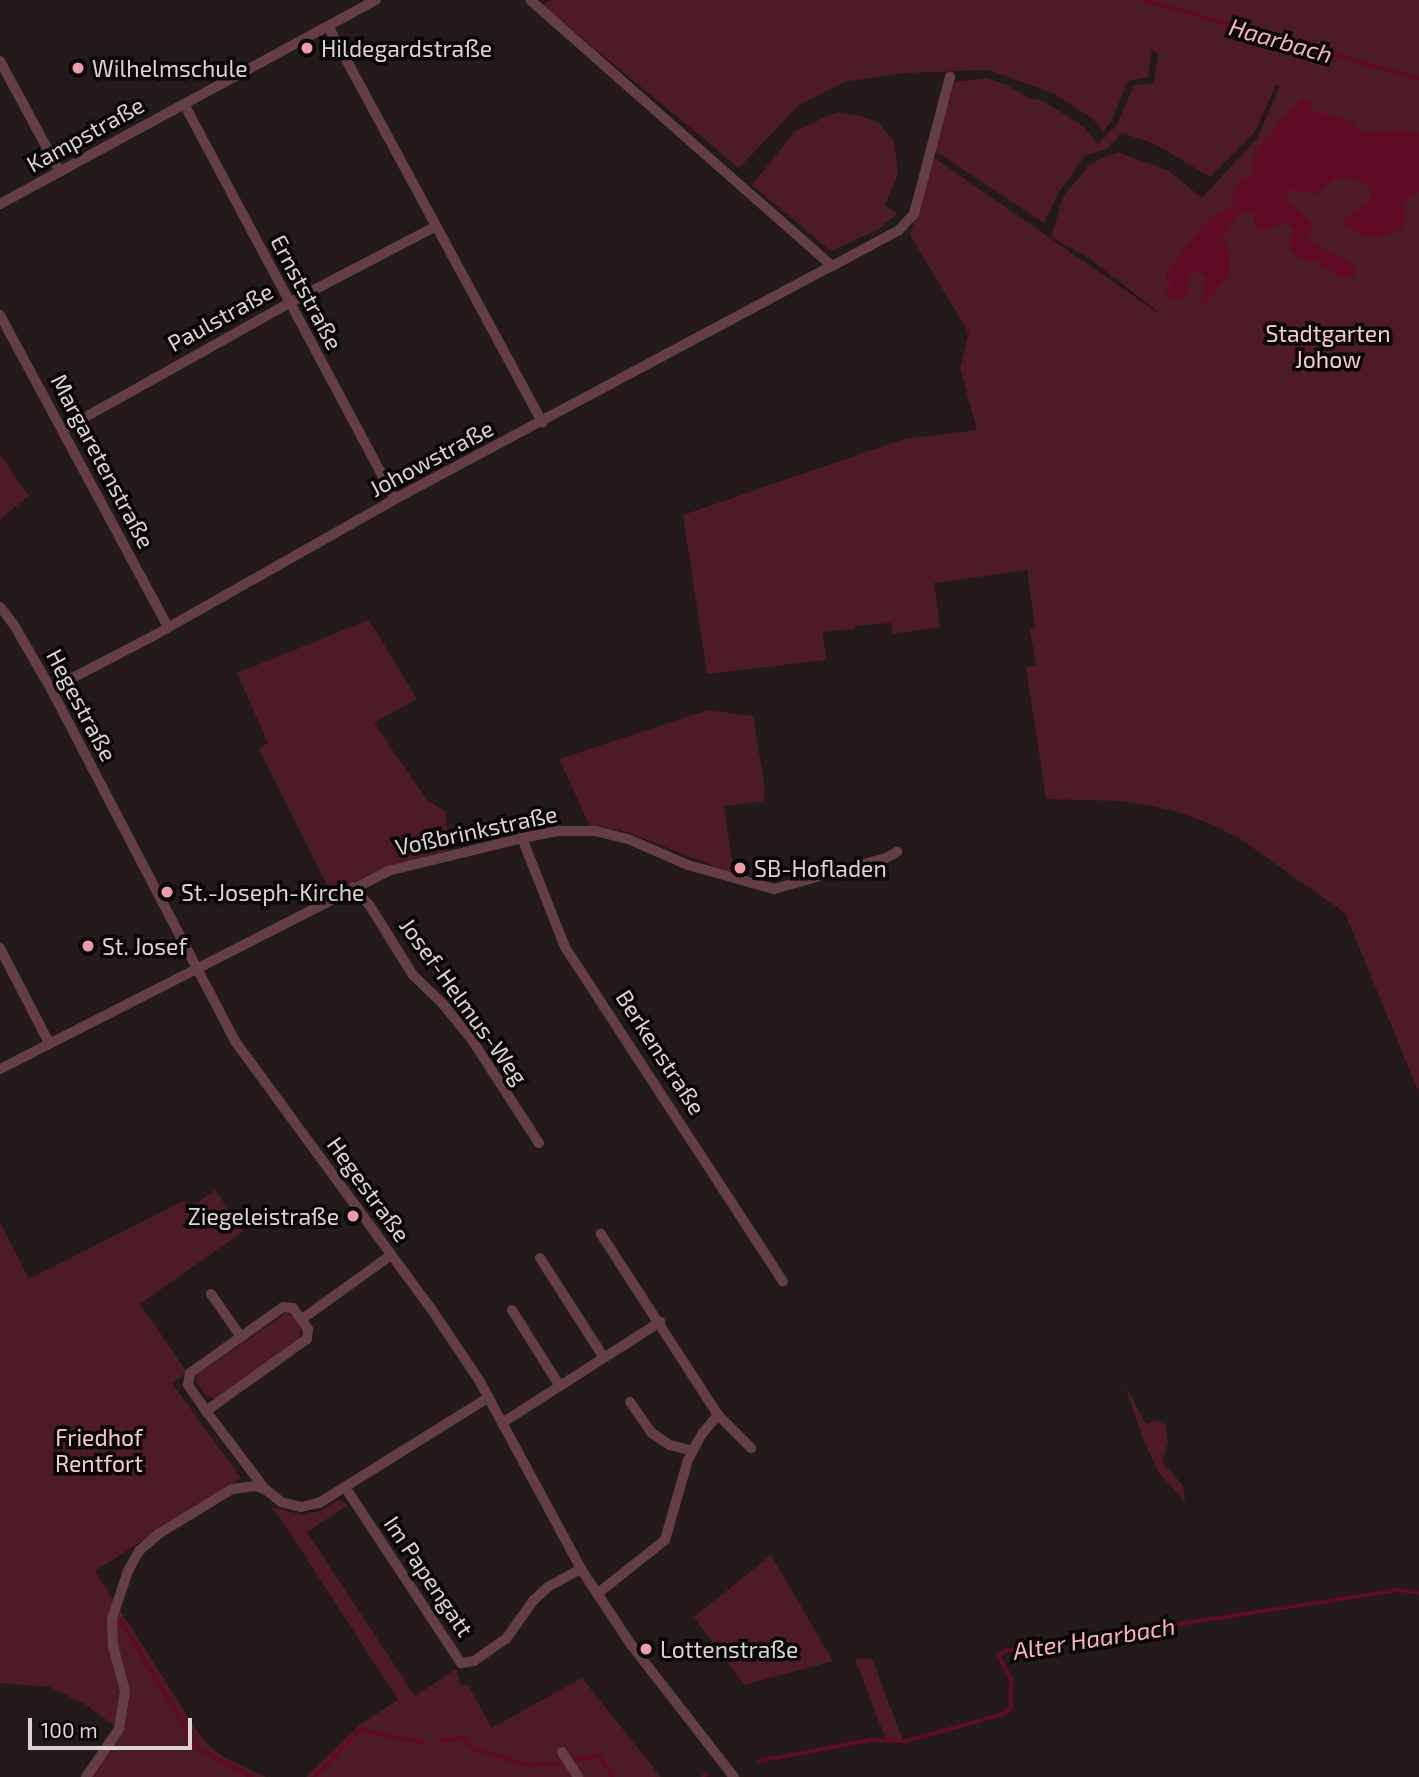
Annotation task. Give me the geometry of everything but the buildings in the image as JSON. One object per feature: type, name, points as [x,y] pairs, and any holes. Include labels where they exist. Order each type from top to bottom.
[{"type":"street","name":"Kampstraße","points":[[0,204],[376,0]]},
{"type":"street","points":[[530,0],[832,266]]},
{"type":"street","points":[[328,26],[543,423]]},
{"type":"street","points":[[0,61],[60,172]]},
{"type":"street","name":"Johowstraße","points":[[51,689],[169,627],[395,499],[543,423],[899,230],[914,214],[950,78]]},
{"type":"street","name":"Ernststraße","points":[[184,104],[395,499]]},
{"type":"street","name":"Paulstraße","points":[[64,429],[289,303],[436,226]]},
{"type":"street","name":"Margaretenstraße","points":[[0,315],[169,627]]},
{"type":"street","name":"Hegestraße","points":[[0,607],[14,625],[51,689],[235,1041],[391,1255],[489,1397],[597,1594],[640,1656],[734,1777]]},
{"type":"street","name":"Voßbrinkstraße","points":[[197,967],[388,871],[559,831],[595,831],[628,839],[688,865],[774,889],[886,858],[897,852]]},
{"type":"street","name":"Berkenstraße","points":[[522,838],[565,947],[783,1281]]},
{"type":"street","name":"Josef-Helmus-Weg","points":[[353,887],[370,906],[413,975],[443,1004],[472,1040],[539,1143]]},
{"type":"street","points":[[0,948],[49,1042]]},
{"type":"street","points":[[0,1069],[197,967]]},
{"type":"street","points":[[601,1234],[718,1415],[751,1448]]},
{"type":"street","points":[[302,1319],[391,1255]]},
{"type":"street","points":[[540,1258],[603,1356]]},
{"type":"street","points":[[211,1294],[241,1337]]},
{"type":"street","points":[[206,1411],[307,1339],[308,1329],[293,1308],[283,1307],[190,1373],[188,1385],[206,1411],[265,1489],[281,1502],[301,1507],[319,1503],[489,1397]]},
{"type":"street","points":[[512,1310],[559,1385]]},
{"type":"street","points":[[502,1423],[660,1322]]},
{"type":"street","points":[[630,1402],[652,1433],[690,1455]]},
{"type":"street","points":[[597,1594],[665,1540],[690,1455],[718,1415]]},
{"type":"street","points":[[86,1777],[119,1729],[125,1691],[113,1646],[112,1619],[128,1571],[139,1551],[160,1533],[232,1489],[256,1486],[265,1489]]},
{"type":"street","name":"Im Papengatt","points":[[345,1487],[461,1662],[474,1661],[506,1639],[540,1594],[581,1569]]},
{"type":"street","points":[[562,1752],[578,1777]]},
{"type":"green space","name":"Stadtgarten Johow","points":[[552,0],[1419,0],[1419,1093],[1345,913],[1239,838],[1206,822],[1172,810],[1121,801],[1046,799],[1026,667],[1036,665],[1030,630],[1035,628],[1027,570],[934,583],[940,627],[893,634],[891,623],[823,632],[826,660],[707,674],[683,515],[904,439],[977,430],[960,368],[969,333],[910,235],[933,157],[1167,319],[1089,258],[1051,237],[1063,197],[1090,164],[1117,152],[1167,170],[1202,198],[1258,137],[1280,86],[1276,85],[1254,133],[1210,177],[1155,144],[1122,133],[1107,149],[1085,156],[1059,192],[1044,223],[934,150],[955,82],[987,78],[1007,85],[1029,98],[1041,100],[1083,126],[1098,144],[1117,125],[1134,85],[1153,84],[1159,54],[1152,50],[1148,77],[1128,81],[1111,122],[1103,131],[1093,119],[1055,94],[989,70],[903,73],[844,82],[799,105],[739,168],[542,5]]},
{"type":"green space","points":[[837,112],[858,115],[879,123],[894,141],[898,174],[885,206],[898,213],[877,230],[831,251],[752,185],[795,131]]},
{"type":"green space","points":[[0,455],[29,496],[0,519]]},
{"type":"green space","points":[[369,620],[417,699],[374,723],[427,800],[445,811],[449,848],[445,853],[329,889],[259,749],[268,743],[237,673]]},
{"type":"green space","points":[[708,710],[753,716],[765,789],[763,801],[724,806],[734,874],[627,832],[590,826],[559,759]]},
{"type":"green space","name":"Friedhof Rentfort","points":[[215,1190],[244,1231],[140,1304],[187,1372],[172,1383],[241,1478],[95,1571],[203,1740],[223,1757],[266,1777],[91,1777],[120,1730],[86,1705],[50,1687],[0,1683],[0,1222],[29,1279],[183,1201],[189,1209]]},
{"type":"green space","points":[[286,1313],[292,1316],[300,1327],[300,1338],[215,1399],[206,1396],[196,1382],[198,1374]]},
{"type":"green space","points":[[1125,1386],[1146,1424],[1155,1420],[1166,1425],[1168,1443],[1162,1462],[1183,1485],[1185,1502],[1159,1473],[1143,1439]]},
{"type":"green space","points":[[337,1500],[348,1505],[307,1532],[415,1696],[456,1669],[461,1685],[468,1685],[492,1728],[582,1678],[661,1777],[306,1777],[359,1725],[398,1700],[279,1516],[270,1507],[304,1515],[323,1510]]},
{"type":"green space","points":[[771,1555],[833,1661],[744,1685],[694,1617]]},
{"type":"green space","points":[[872,1658],[903,1741],[886,1740],[855,1659]]},
{"type":"shaded area","points":[[1302,99],[1309,102],[1314,111],[1355,122],[1351,126],[1368,133],[1406,130],[1419,135],[1419,190],[1408,197],[1404,205],[1406,219],[1400,230],[1374,238],[1361,235],[1341,221],[1371,201],[1370,189],[1354,178],[1338,177],[1317,194],[1292,189],[1287,194],[1289,203],[1314,225],[1306,240],[1347,261],[1356,270],[1352,278],[1340,277],[1316,262],[1301,259],[1288,248],[1295,231],[1285,222],[1262,231],[1256,228],[1253,223],[1255,216],[1247,210],[1235,217],[1223,237],[1229,249],[1230,274],[1206,303],[1201,301],[1206,277],[1193,270],[1188,280],[1187,293],[1177,299],[1171,299],[1165,292],[1171,286],[1165,275],[1208,219],[1233,207],[1233,194],[1240,178],[1248,180],[1256,168],[1252,160],[1265,139]]},
{"type":"waterway","name":"Haarbach","points":[[1144,0],[1419,79]]},
{"type":"waterway","name":"Alter Haarbach","points":[[759,1761],[870,1740],[906,1741],[1004,1714],[1011,1708],[1011,1679],[998,1656],[1005,1651],[1400,1590],[1419,1593]]},
{"type":"waterway","points":[[122,1622],[198,1748],[252,1777]]},
{"type":"waterway","points":[[314,1777],[360,1730],[424,1743]]},
{"type":"waterway","points":[[440,1741],[464,1738],[473,1748],[527,1765],[565,1764]]},
{"type":"waterway","name":"Alter Haarbach","points":[[571,1760],[600,1756],[613,1777]]},
{"type":"waterway","name":"Alter Haarbach","points":[[703,1777],[706,1774]]},
{"type":"place","name":"Hildegardstraße","points":[[307,48]]},
{"type":"place","name":"Wilhelmschule","points":[[78,68]]},
{"type":"place","name":"SB-Hofladen","points":[[740,868]]},
{"type":"place","name":"St.-Joseph-Kirche","points":[[167,892]]},
{"type":"place","name":"St. Josef","points":[[88,946]]},
{"type":"place","name":"Ziegeleistraße","points":[[353,1216]]},
{"type":"place","name":"Lottenstraße","points":[[646,1649]]}]
